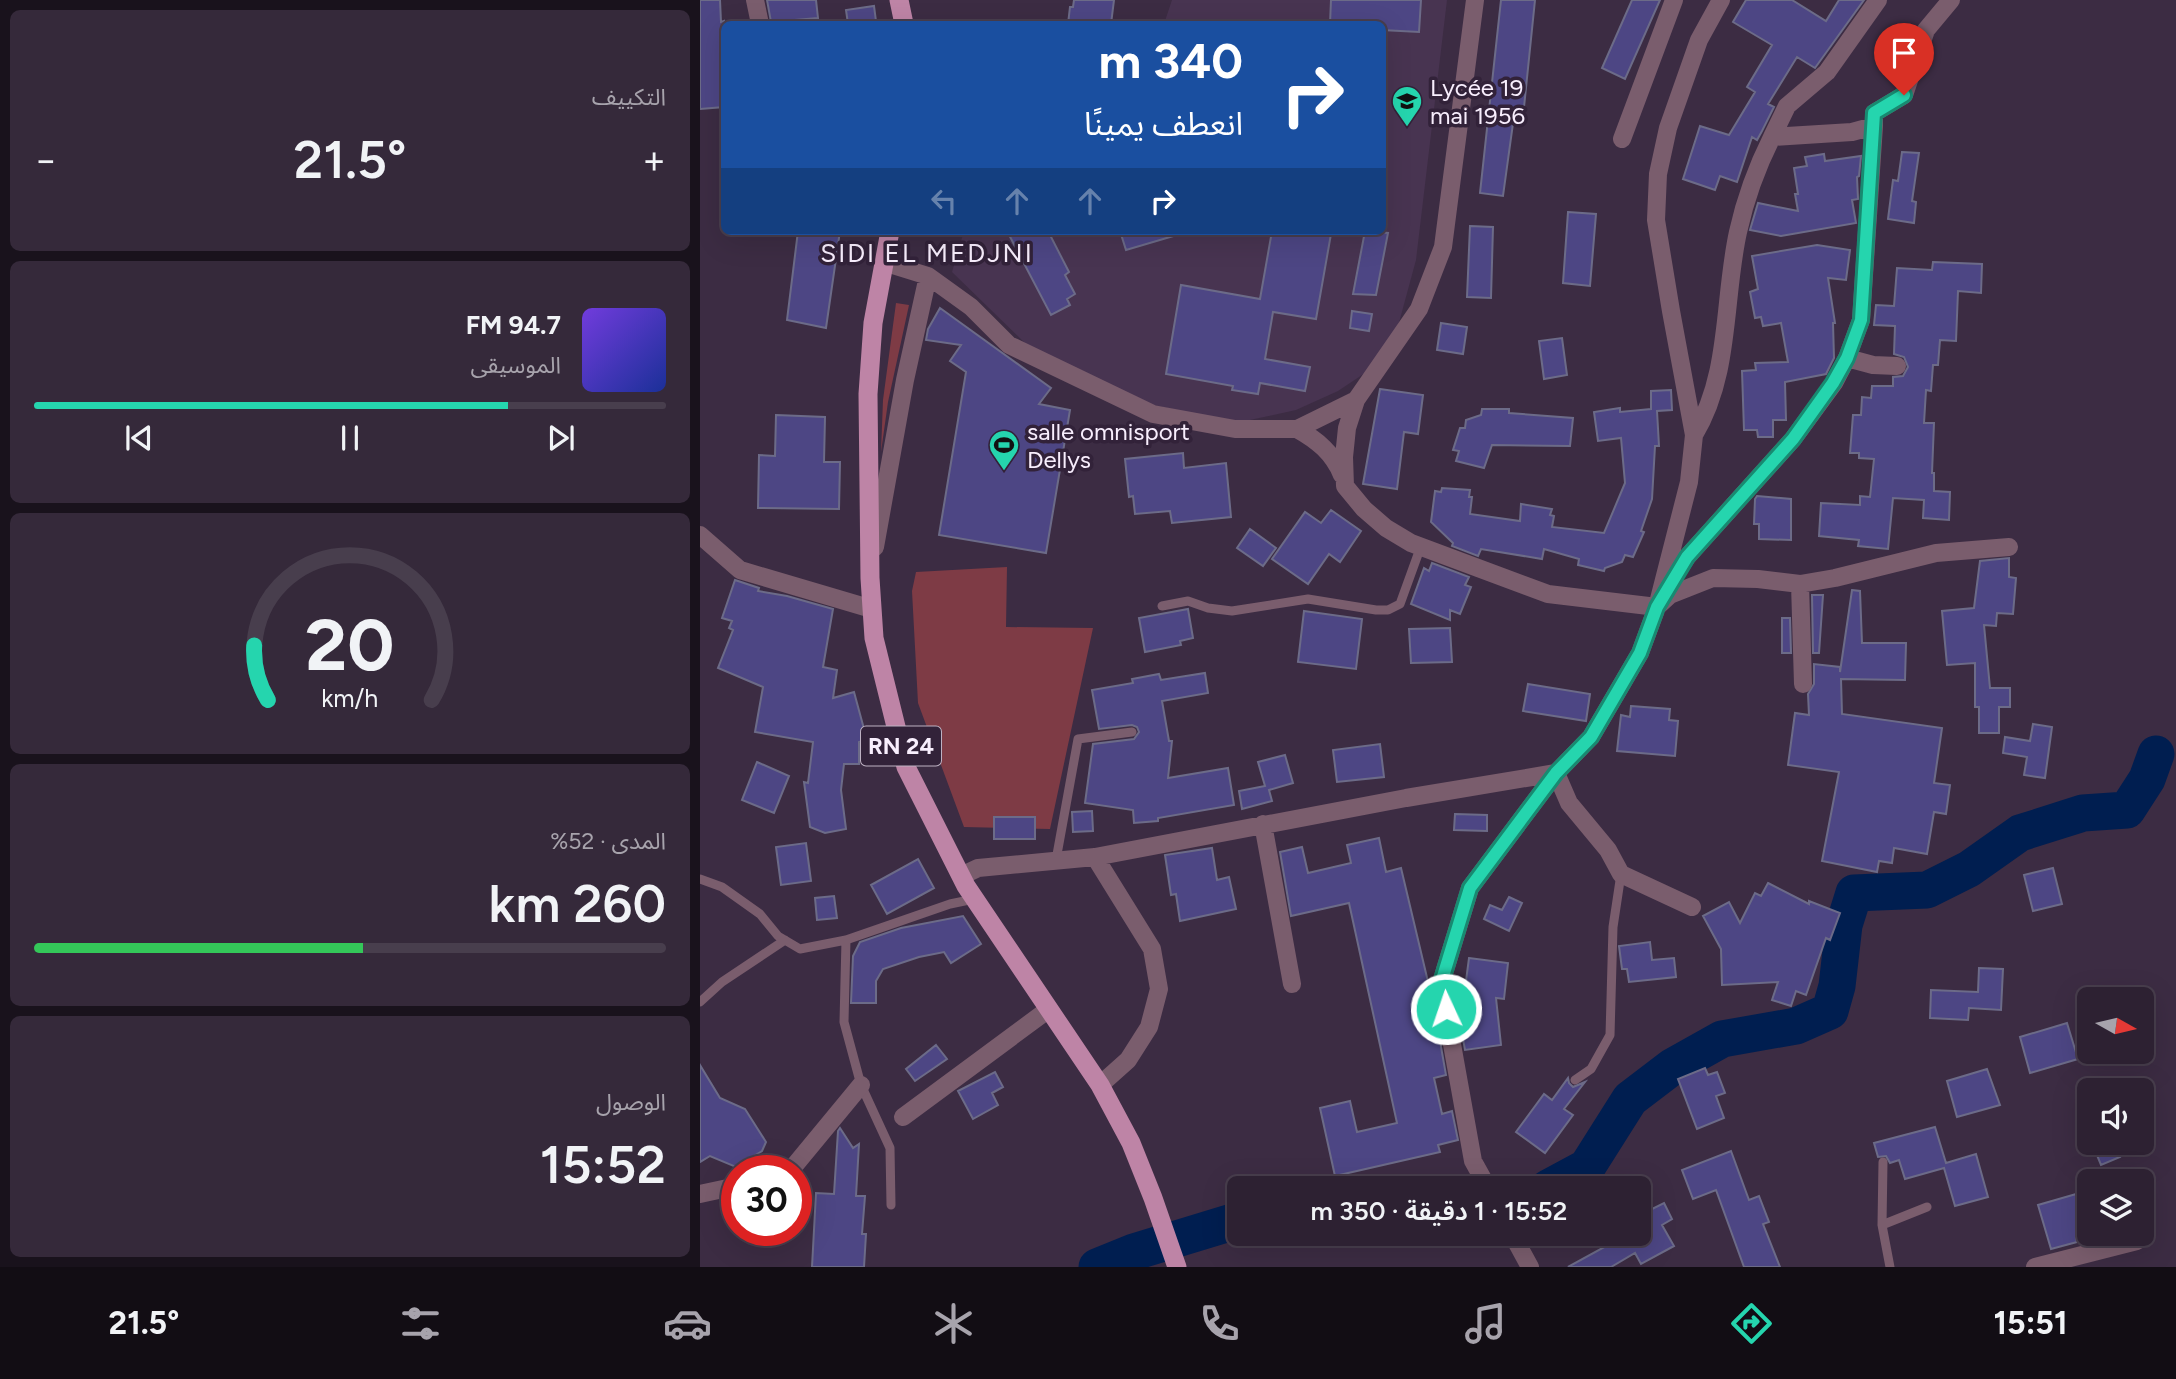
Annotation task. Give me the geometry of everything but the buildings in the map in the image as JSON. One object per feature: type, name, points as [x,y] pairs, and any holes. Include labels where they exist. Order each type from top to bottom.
[{"type":"main road","points":[[899,0],[903,21]]},
{"type":"main road","name":"RN 24","points":[[890,235],[873,323],[867,394],[870,578],[874,638],[906,767],[975,899],[1100,1085],[1131,1143],[1177,1267]]},
{"type":"street","points":[[755,0],[759,21]]},
{"type":"street","points":[[1345,486],[1347,428],[1356,401],[1419,309],[1443,247],[1475,0]]},
{"type":"street","points":[[1622,139],[1674,0]]},
{"type":"street","points":[[1482,1176],[1474,1161],[1441,983],[1470,888],[1556,773],[1591,737],[1640,653],[1657,607],[1689,482],[1694,435],[1656,220],[1658,174],[1668,128],[1699,40],[1721,0]]},
{"type":"street","points":[[1694,435],[1716,388],[1738,232],[1759,162],[1787,106],[1827,72],[1878,0]]},
{"type":"street","points":[[1657,607],[1687,557],[1793,439],[1833,383],[1847,358],[1861,320],[1874,113],[1904,95],[1926,30],[1951,0]]},
{"type":"street","points":[[1772,137],[1852,132],[1874,126]]},
{"type":"street","points":[[886,263],[928,276],[971,307],[1009,345],[1153,414],[1235,429],[1297,429],[1356,401]]},
{"type":"street","points":[[870,578],[905,380],[928,276]]},
{"type":"street","points":[[1847,358],[1873,365],[1897,366]]},
{"type":"street","points":[[1297,429],[1314,438],[1328,451],[1339,467],[1345,486],[1364,509],[1386,528],[1421,547],[1548,594],[1657,607],[1670,595],[1713,578],[1800,584],[1835,579],[1936,553],[2009,547]]},
{"type":"street","points":[[700,535],[740,570],[872,609]]},
{"type":"street","points":[[1800,584],[1803,684]]},
{"type":"street","points":[[961,876],[978,868],[1095,856],[1556,773]]},
{"type":"street","points":[[1556,773],[1569,803],[1608,850],[1621,874],[1692,907]]},
{"type":"street","points":[[1263,824],[1292,984]]},
{"type":"street","points":[[1095,856],[1152,948],[1159,989],[1149,1027],[1128,1060],[1100,1085]]},
{"type":"street","points":[[903,1117],[1049,1009]]},
{"type":"street","points":[[803,1155],[861,1086]]},
{"type":"street","points":[[700,1194],[721,1189]]},
{"type":"street","points":[[2035,1267],[2117,1246]]},
{"type":"lane","points":[[1163,606],[1188,601],[1208,608],[1232,611],[1308,599],[1388,610],[1400,604],[1421,547]]},
{"type":"lane","points":[[1056,860],[1078,739],[1132,732]]},
{"type":"lane","points":[[1575,1080],[1591,1069],[1610,1035],[1613,927],[1621,874]]},
{"type":"lane","points":[[700,879],[722,887],[761,914],[778,936],[800,949],[846,940],[950,904],[975,899]]},
{"type":"lane","points":[[700,1002],[722,982],[785,940]]},
{"type":"lane","points":[[846,940],[844,1022],[861,1086],[890,1148],[891,1205]]},
{"type":"lane","points":[[1883,1162],[1882,1225],[1890,1267]]},
{"type":"lane","points":[[1882,1225],[1927,1208]]},
{"type":"shaded area","name":"Lycée 19 mai 1956","points":[[1172,0],[1447,0],[1416,260],[1397,330],[1371,369],[1338,391],[1296,410],[1236,423],[1131,400],[1028,346],[952,272],[963,235],[1386,235],[1386,21],[1165,21]]},
{"type":"shaded area","points":[[896,303],[909,305],[888,402],[881,452],[883,400]]},
{"type":"shaded area","points":[[1007,567],[1006,627],[1093,628],[1050,829],[964,827],[918,703],[912,591],[916,572]]},
{"type":"waterway","points":[[1570,1176],[1587,1167],[1630,1099],[1672,1067],[1722,1039],[1796,1026],[1830,1011],[1837,986],[1844,925],[1854,893],[1927,890],[1969,869],[2020,833],[2083,813],[2127,810],[2147,779],[2156,754]]},
{"type":"waterway","points":[[1097,1267],[1134,1252],[1227,1224]]},
{"type":"place","name":"Lycée 19 mai 1956","points":[[1407,128]]},
{"type":"place","name":"salle omnisport Dellys","points":[[1004,472]]},
{"type":"district","name":"SIDI EL MEDJNI","points":[[927,253]]},
{"type":"route","points":[[1446,1009],[1441,983],[1470,888],[1556,773],[1591,737],[1640,653],[1657,607],[1687,557],[1793,439],[1833,383],[1847,358],[1861,320],[1874,113],[1904,95]]}]
